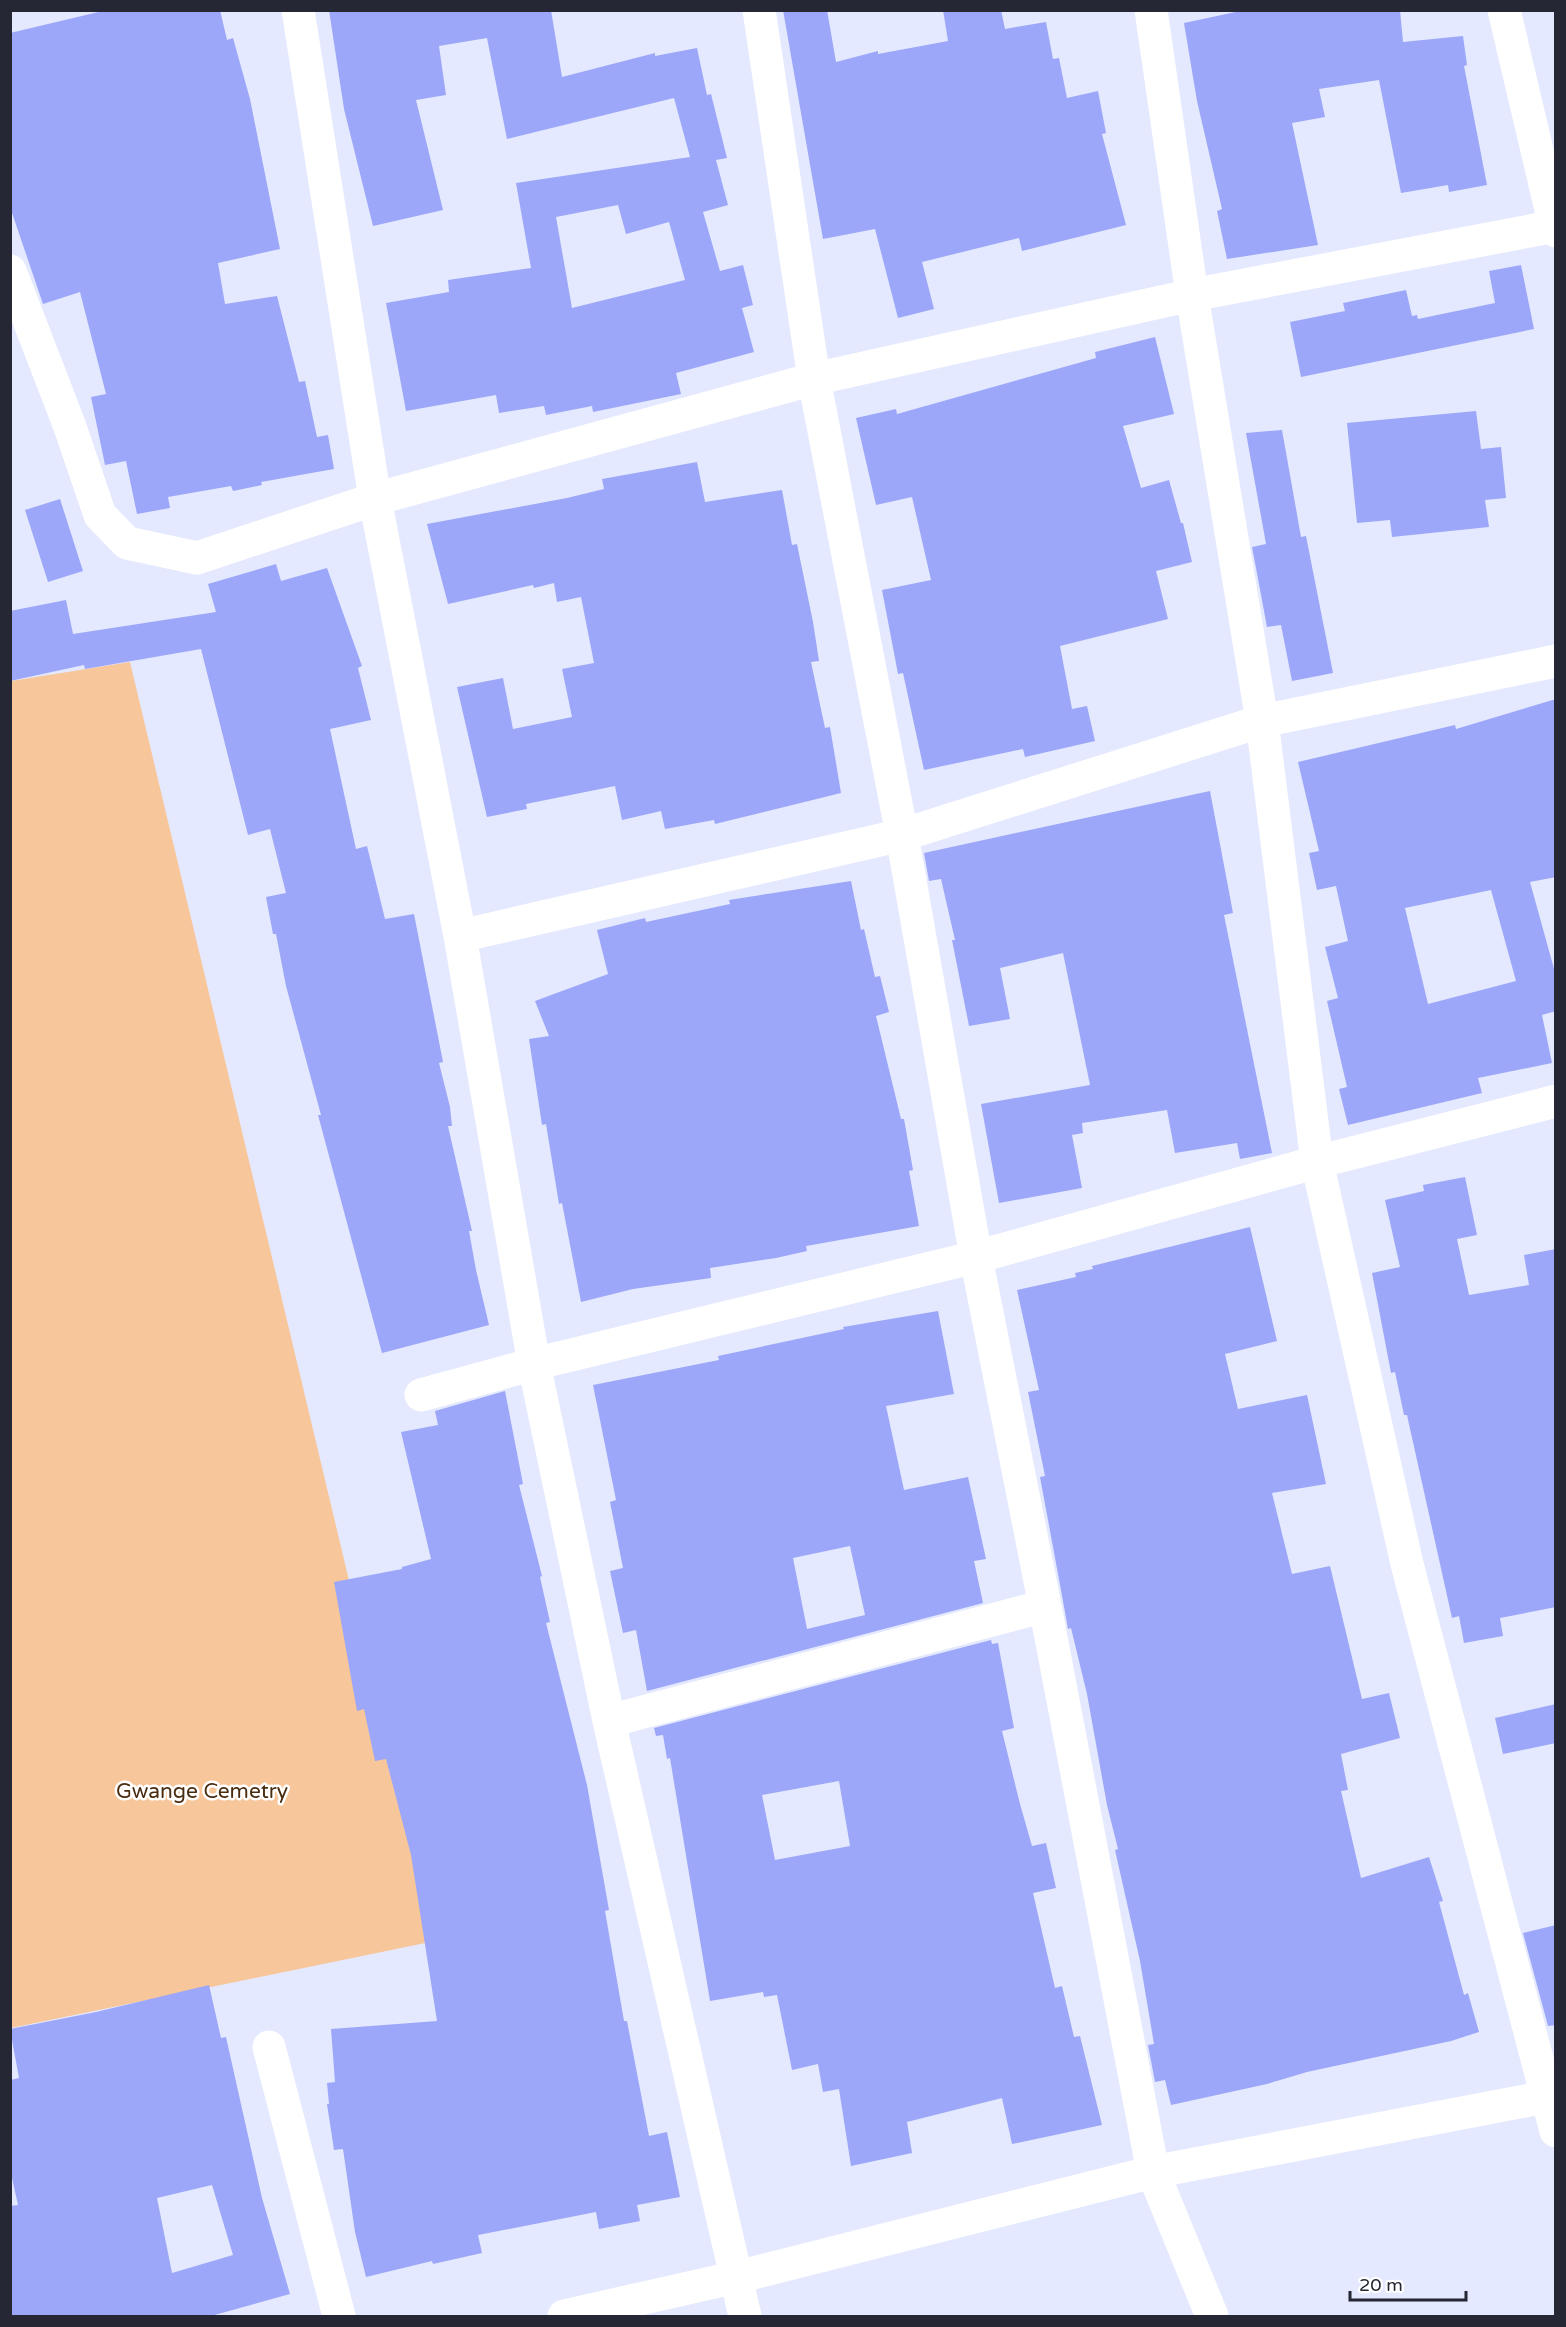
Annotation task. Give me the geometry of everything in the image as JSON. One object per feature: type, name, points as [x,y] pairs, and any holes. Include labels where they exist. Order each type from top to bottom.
[{"type":"street","points":[[298,10],[375,498],[460,936],[534,1364],[609,1721],[745,2316]]},
{"type":"street","points":[[759,10],[814,379],[902,835],[976,1257],[1046,1606],[1153,2172],[1212,2316]]},
{"type":"street","points":[[1151,10],[1192,295],[1262,721],[1317,1162],[1407,1564],[1551,2096],[1556,2131]]},
{"type":"street","points":[[10,271],[70,427],[100,515],[127,543],[197,558],[375,498],[814,379],[1192,295],[1555,228],[1504,10]]},
{"type":"street","points":[[460,936],[902,835],[1262,721],[1556,661]]},
{"type":"street","points":[[421,1395],[534,1364],[976,1257],[1317,1162],[1556,1101]]},
{"type":"street","points":[[609,1721],[1046,1606]]},
{"type":"street","points":[[269,2047],[339,2316]]},
{"type":"street","points":[[564,2316],[737,2277],[1153,2172],[1551,2096]]},
{"type":"green space","name":"Gwange Cemetry","points":[[130,662],[435,1941],[11,2028],[11,681]]},
{"type":"building","points":[[107,10],[220,10],[227,40],[233,38],[250,99],[280,249],[218,263],[225,304],[277,296],[299,382],[305,381],[317,437],[328,435],[334,469],[261,482],[262,485],[233,491],[231,486],[168,497],[170,508],[137,514],[126,461],[105,465],[91,397],[106,394],[80,292],[43,304],[10,207],[10,33]]},
{"type":"building","points":[[329,10],[551,10],[562,77],[655,53],[655,56],[697,48],[707,95],[711,94],[727,158],[716,160],[728,205],[703,212],[720,271],[743,265],[753,305],[742,308],[754,352],[676,373],[681,394],[593,412],[592,406],[546,415],[544,406],[499,413],[496,395],[406,411],[386,303],[449,292],[448,280],[531,268],[516,183],[690,157],[674,98],[507,139],[487,38],[439,46],[446,95],[416,100],[443,210],[373,226],[344,109]],"holes":[[[618,205],[626,234],[669,222],[685,280],[572,308],[556,217]]]},
{"type":"building","points":[[783,10],[827,10],[836,62],[878,51],[878,54],[948,41],[943,10],[1001,10],[1005,29],[1046,22],[1053,59],[1059,58],[1067,98],[1098,91],[1106,133],[1102,134],[1126,225],[1022,251],[1019,238],[922,262],[934,309],[898,318],[875,229],[823,239]]},
{"type":"building","points":[[1245,10],[1400,10],[1403,42],[1463,36],[1467,65],[1464,66],[1487,185],[1449,192],[1448,185],[1401,193],[1379,80],[1319,89],[1325,117],[1292,123],[1318,245],[1227,259],[1217,211],[1222,209],[1197,101],[1184,23]]},
{"type":"building","points":[[1521,265],[1534,329],[1301,377],[1290,322],[1345,311],[1343,303],[1406,290],[1412,316],[1417,315],[1418,319],[1495,303],[1489,271]]},
{"type":"building","points":[[1155,337],[1174,414],[1123,426],[1141,488],[1169,480],[1181,523],[1183,523],[1192,562],[1156,571],[1168,619],[1060,646],[1072,709],[1087,706],[1095,741],[1025,757],[1023,749],[924,770],[903,673],[898,674],[882,590],[931,580],[912,497],[876,505],[856,418],[896,409],[897,414],[1096,358],[1095,352]]},
{"type":"building","points":[[1476,411],[1481,449],[1501,447],[1506,498],[1485,500],[1489,527],[1392,537],[1390,520],[1357,523],[1347,423]]},
{"type":"building","points":[[1282,430],[1301,537],[1306,536],[1333,673],[1292,681],[1281,625],[1267,627],[1252,547],[1266,544],[1246,433]]},
{"type":"building","points":[[697,462],[705,502],[782,490],[792,545],[797,544],[813,622],[819,661],[811,662],[825,728],[830,727],[841,793],[715,824],[714,820],[665,829],[661,811],[622,820],[615,786],[526,804],[527,809],[487,817],[457,687],[503,678],[513,729],[572,717],[562,669],[594,663],[581,597],[557,602],[554,583],[534,588],[533,585],[448,604],[427,524],[567,498],[604,489],[602,479]]},
{"type":"building","points":[[60,499],[83,571],[48,582],[25,510]]},
{"type":"building","points":[[276,564],[281,581],[327,568],[362,666],[358,668],[371,720],[330,729],[356,849],[367,846],[385,919],[414,914],[443,1062],[439,1063],[450,1107],[452,1126],[448,1126],[472,1231],[469,1231],[476,1270],[489,1325],[382,1353],[318,1115],[321,1115],[286,986],[276,934],[273,934],[266,897],[286,893],[270,829],[248,835],[201,649],[85,669],[84,665],[10,681],[10,611],[66,600],[73,634],[216,612],[208,584]]},
{"type":"building","points":[[1556,699],[1556,877],[1530,882],[1556,976],[1556,1011],[1542,1015],[1552,1063],[1478,1078],[1482,1093],[1348,1125],[1339,1089],[1347,1087],[1327,1001],[1338,998],[1325,947],[1348,941],[1336,886],[1317,890],[1309,853],[1319,851],[1298,762],[1455,725],[1456,729]],"holes":[[[1491,890],[1516,981],[1428,1004],[1405,908]]]},
{"type":"building","points":[[1210,791],[1233,913],[1224,915],[1272,1153],[1240,1159],[1237,1143],[1175,1153],[1167,1110],[1082,1123],[1083,1133],[1072,1135],[1082,1188],[999,1203],[981,1104],[1090,1085],[1063,953],[1000,968],[1010,1019],[969,1026],[952,940],[955,940],[941,879],[929,881],[924,853]]},
{"type":"building","points":[[851,881],[861,930],[864,929],[875,977],[880,976],[889,1012],[876,1016],[901,1119],[904,1119],[913,1170],[909,1171],[919,1226],[806,1246],[807,1251],[710,1268],[711,1278],[633,1289],[581,1302],[562,1203],[559,1204],[546,1124],[542,1125],[529,1039],[549,1036],[535,1001],[608,974],[597,930],[645,918],[646,922],[730,904],[729,900]]},
{"type":"building","points":[[1465,1177],[1477,1235],[1457,1239],[1469,1295],[1529,1285],[1524,1255],[1556,1249],[1556,1607],[1500,1618],[1503,1636],[1464,1643],[1459,1616],[1452,1618],[1407,1415],[1404,1415],[1395,1372],[1391,1373],[1372,1273],[1400,1267],[1385,1200],[1424,1191],[1423,1185]]},
{"type":"building","points":[[1250,1227],[1277,1341],[1225,1354],[1238,1409],[1307,1395],[1326,1484],[1272,1493],[1292,1574],[1330,1566],[1362,1699],[1389,1693],[1400,1738],[1341,1754],[1348,1790],[1341,1791],[1361,1878],[1429,1857],[1443,1901],[1439,1902],[1464,1995],[1468,1993],[1479,2032],[1451,2041],[1307,2072],[1267,2084],[1171,2105],[1165,2080],[1155,2082],[1148,2045],[1154,2044],[1140,1961],[1115,1850],[1118,1849],[1107,1805],[1087,1694],[1071,1628],[1068,1629],[1040,1477],[1045,1476],[1028,1392],[1039,1390],[1017,1290],[1076,1277],[1075,1273],[1093,1269],[1092,1266]]},
{"type":"building","points":[[938,1311],[954,1394],[886,1406],[904,1490],[968,1477],[986,1559],[974,1561],[983,1603],[647,1691],[636,1630],[623,1633],[610,1571],[623,1568],[610,1502],[616,1500],[593,1385],[719,1360],[718,1356],[844,1329],[843,1327]],"holes":[[[850,1546],[865,1615],[807,1629],[793,1558]]]},
{"type":"building","points":[[505,1391],[523,1484],[519,1485],[542,1576],[540,1577],[550,1622],[546,1623],[587,1785],[609,1910],[605,1911],[624,2021],[627,2021],[649,2136],[667,2132],[680,2197],[637,2205],[640,2221],[599,2229],[596,2212],[478,2235],[482,2253],[433,2264],[432,2261],[366,2277],[355,2232],[343,2149],[334,2150],[327,2104],[329,2104],[327,2083],[335,2082],[331,2029],[437,2021],[411,1855],[386,1759],[375,1761],[364,1709],[357,1711],[334,1582],[402,1569],[402,1567],[431,1559],[401,1432],[438,1425],[435,1411]]},
{"type":"building","points":[[991,1640],[992,1644],[998,1643],[1014,1728],[1002,1731],[1032,1846],[1046,1843],[1056,1888],[1033,1893],[1055,1988],[1062,1986],[1074,2037],[1080,2036],[1102,2125],[1012,2144],[1002,2098],[907,2122],[912,2153],[851,2166],[839,2089],[823,2092],[818,2064],[792,2070],[777,1995],[764,1997],[763,1992],[710,2001],[670,1758],[667,1759],[663,1735],[656,1736],[654,1728]],"holes":[[[839,1781],[850,1846],[775,1860],[762,1795]]]},
{"type":"building","points":[[1556,1704],[1556,1743],[1503,1754],[1495,1718]]},
{"type":"building","points":[[1556,1925],[1556,2025],[1548,2026],[1523,1933]]},
{"type":"building","points":[[209,1985],[221,2038],[226,2037],[262,2198],[290,2294],[211,2316],[10,2316],[10,2206],[18,2205],[10,2169],[10,2080],[19,2078],[10,2029],[96,2012]],"holes":[[[212,2185],[233,2255],[172,2273],[157,2198]]]}]
